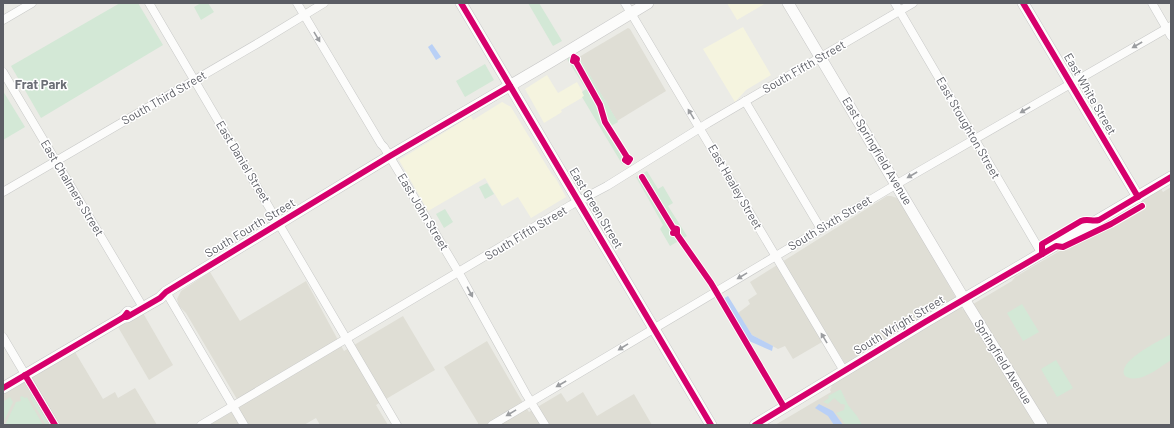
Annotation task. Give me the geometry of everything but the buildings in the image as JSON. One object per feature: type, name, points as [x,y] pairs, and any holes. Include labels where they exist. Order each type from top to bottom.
[{"type":"street","points":[[3,20],[32,3]]},
{"type":"street","name":"East Daniel Street","points":[[149,3],[397,425]]},
{"type":"street","name":"East John Street","points":[[297,3],[380,144],[390,156],[459,273],[545,425]]},
{"type":"street","name":"South Third Street","points":[[3,192],[324,3]]},
{"type":"street","name":"East Green Street","points":[[461,3],[712,425]]},
{"type":"street","name":"East Healey Street","points":[[625,3],[844,371]]},
{"type":"street","name":"South Fourth Street","points":[[3,388],[124,317],[128,317],[160,298],[166,292],[390,156],[648,3]]},
{"type":"street","name":"East Springfield Avenue","points":[[788,3],[964,299]]},
{"type":"street","name":"East Stoughton Street","points":[[895,3],[1042,254]]},
{"type":"street","name":"South Fifth Street","points":[[201,425],[619,178],[745,101],[913,3]]},
{"type":"street","name":"East White Street","points":[[1023,3],[1138,197]]},
{"type":"street","points":[[1152,3],[1169,27],[1171,36]]},
{"type":"street","name":"South Sixth Street","points":[[492,425],[897,184],[1169,27]]},
{"type":"street","name":"East Chalmers Street","points":[[3,72],[141,304]]},
{"type":"street","points":[[745,101],[821,229]]},
{"type":"street","name":"South Wright Street","points":[[755,425],[964,299],[1171,177]]},
{"type":"street","points":[[166,292],[244,425]]},
{"type":"street","name":"South Fourth Street","points":[[124,317],[126,313],[157,294],[166,292]]},
{"type":"street","name":"Springfield Avenue","points":[[964,299],[1042,425]]},
{"type":"street","points":[[3,337],[55,425]]},
{"type":"shaded area","points":[[120,3],[138,3],[163,45],[41,118],[11,66]]},
{"type":"shaded area","points":[[201,3],[208,3],[214,12],[201,20],[194,7]]},
{"type":"shaded area","points":[[528,3],[539,3],[562,41],[553,46]]},
{"type":"shaded area","points":[[727,3],[766,3],[737,20]]},
{"type":"shaded area","points":[[743,27],[771,75],[746,90],[735,102],[703,49]]},
{"type":"shaded area","points":[[628,28],[666,91],[617,121],[579,57]]},
{"type":"shaded area","points":[[575,54],[579,57],[618,122],[611,126],[630,158],[622,164],[582,97],[584,96],[582,92],[586,89],[567,59]]},
{"type":"shaded area","points":[[485,64],[494,80],[465,97],[456,81]]},
{"type":"shaded area","points":[[547,75],[558,93],[577,82],[585,96],[561,110],[562,112],[544,123],[525,89]]},
{"type":"shaded area","points":[[3,91],[25,127],[3,140]]},
{"type":"shaded area","points":[[502,102],[511,107],[566,197],[531,218],[518,197],[502,206],[485,178],[428,211],[399,160],[471,116],[473,120]]},
{"type":"shaded area","points":[[647,171],[658,189],[663,186],[673,203],[668,206],[687,236],[670,246],[660,229],[663,225],[636,177]]},
{"type":"shaded area","points":[[487,183],[494,194],[485,199],[479,187]]},
{"type":"shaded area","points":[[1171,187],[1171,425],[775,425],[831,392],[830,390],[832,385],[851,373],[829,338],[793,359],[785,346],[778,349],[752,335],[738,313],[750,304],[748,300],[757,294],[750,282],[887,196],[897,198],[903,205],[963,310],[1012,281],[1015,277],[1072,244],[1071,241],[1161,189],[1163,192]]},
{"type":"shaded area","points":[[445,209],[453,222],[444,228],[436,214]]},
{"type":"shaded area","points":[[210,272],[240,321],[306,281],[344,351],[403,316],[435,370],[376,405],[388,425],[320,425],[316,418],[304,425],[210,425],[241,406],[186,313],[179,306],[177,299],[181,291]]},
{"type":"shaded area","points":[[1022,304],[1039,332],[1023,341],[1007,313]]},
{"type":"shaded area","points":[[143,313],[173,365],[149,380],[118,327]]},
{"type":"shaded area","points":[[1171,334],[1171,360],[1143,377],[1131,378],[1125,376],[1124,370],[1133,358],[1149,346]]},
{"type":"shaded area","points":[[487,341],[529,412],[561,393],[567,402],[583,392],[597,416],[634,394],[652,425],[478,425],[444,367]]},
{"type":"shaded area","points":[[75,352],[103,399],[115,392],[118,398],[135,388],[157,425],[3,425],[3,395]]},
{"type":"shaded area","points":[[1056,360],[1073,388],[1057,397],[1041,369]]},
{"type":"shaded area","points":[[841,390],[848,405],[862,425],[845,425],[836,413],[844,410],[845,405],[841,404],[834,398],[828,404],[823,402],[829,398],[828,396]]},
{"type":"shaded area","points":[[22,396],[25,398],[27,397],[43,425],[5,425],[16,402],[21,401],[20,397]]},
{"type":"shaded area","points":[[32,396],[49,425],[46,425],[30,397]]},
{"type":"shaded area","points":[[10,397],[13,402],[3,423],[3,402]]},
{"type":"water","points":[[432,44],[441,57],[436,60],[428,47]]},
{"type":"water","points":[[728,296],[752,335],[773,346],[772,351],[749,341],[723,299]]},
{"type":"water","points":[[819,404],[833,411],[843,425],[834,425],[828,416],[815,408]]},
{"type":"cycle path","points":[[461,3],[711,425]]},
{"type":"cycle path","points":[[1023,3],[1138,197]]},
{"type":"cycle path","points":[[576,62],[577,59],[574,57],[573,61],[576,62],[600,105],[605,122],[627,157],[630,159],[628,162],[625,160],[627,157]]},
{"type":"cycle path","points":[[124,317],[127,317],[160,298],[166,292],[390,156],[510,86]]},
{"type":"cycle path","points":[[642,177],[673,228],[677,229],[677,233],[673,233]]},
{"type":"cycle path","points":[[1042,254],[1042,244],[1081,221],[1099,220],[1171,177]]},
{"type":"cycle path","points":[[755,425],[925,322],[1056,246],[1063,247],[1111,224],[1142,206]]},
{"type":"cycle path","points":[[676,233],[711,283],[784,407]]},
{"type":"cycle path","points":[[3,388],[124,317],[127,313]]},
{"type":"cycle path","points":[[25,375],[55,425]]},
{"type":"district","name":"Frat Park","points":[[41,84]]}]
